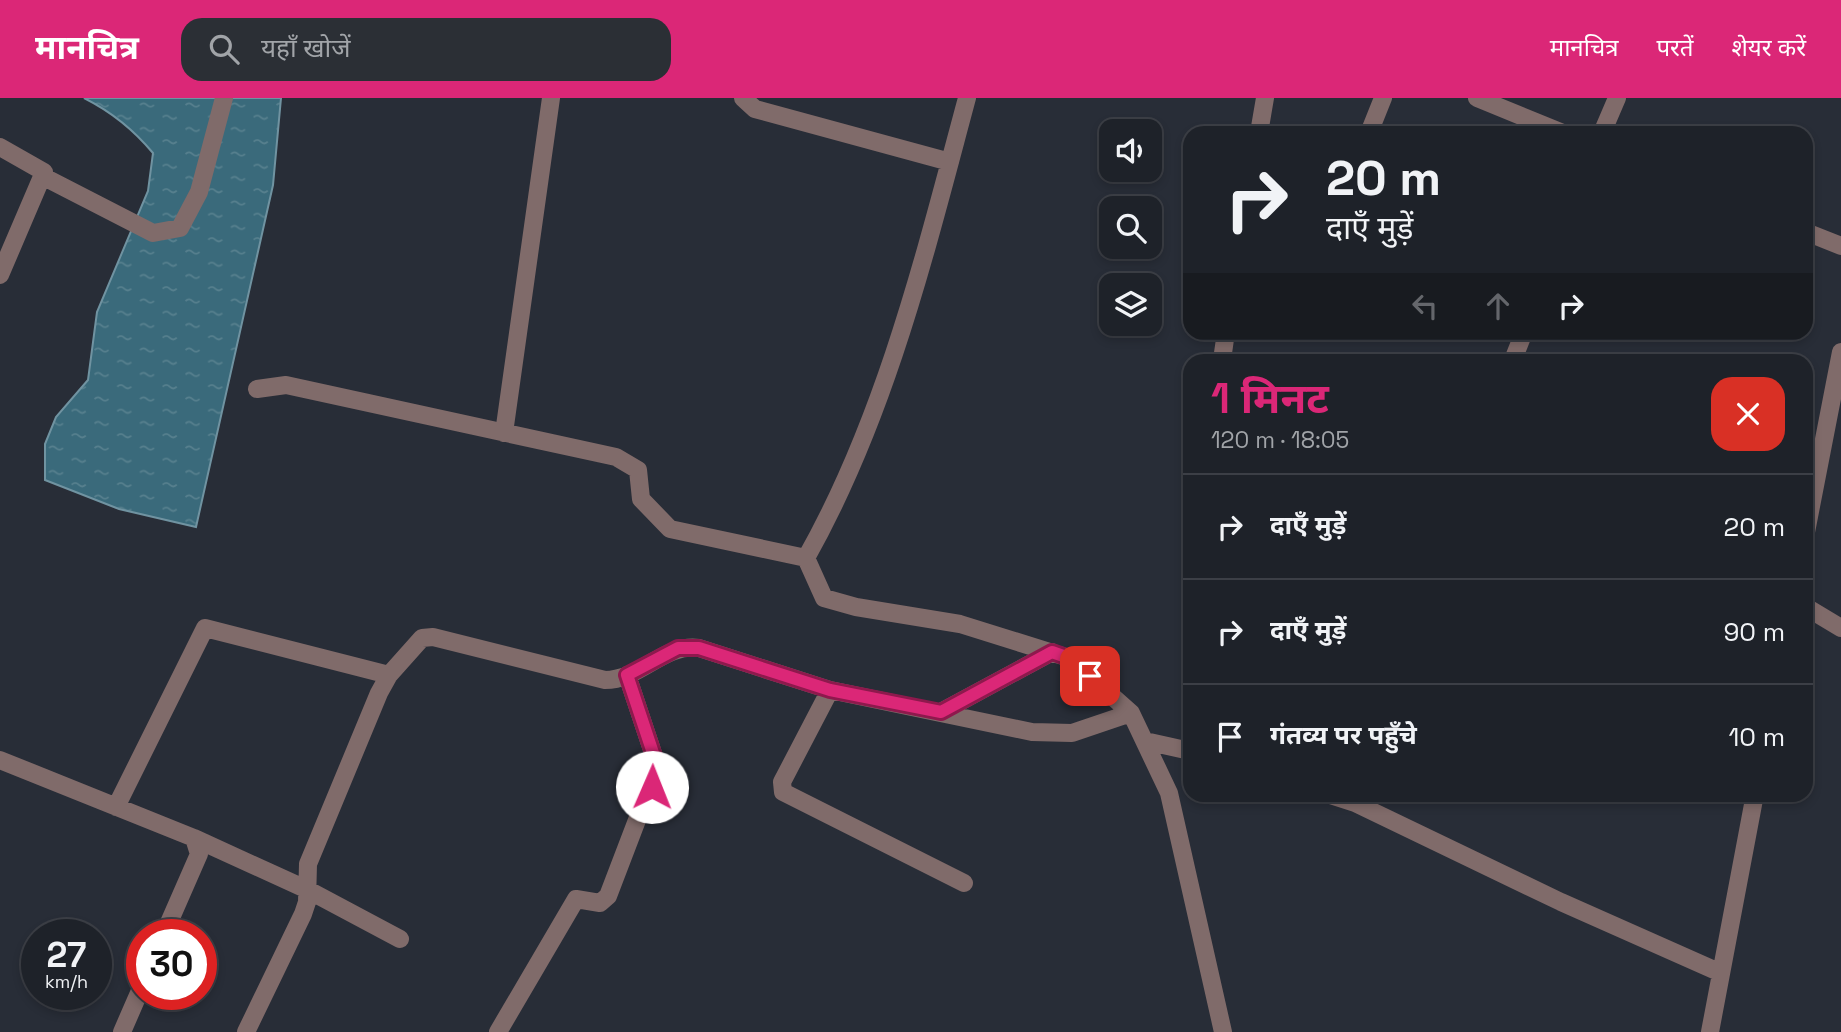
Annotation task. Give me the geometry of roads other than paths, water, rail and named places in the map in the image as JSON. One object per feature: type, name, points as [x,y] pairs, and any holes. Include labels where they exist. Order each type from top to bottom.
[{"type":"street","points":[[0,147],[41,169],[44,177],[153,233],[180,228],[198,192],[225,98]]},
{"type":"street","points":[[504,433],[551,98]]},
{"type":"street","points":[[743,98],[755,108],[950,162]]},
{"type":"street","points":[[806,558],[834,509],[911,306],[967,98]]},
{"type":"street","points":[[1260,126],[1265,98]]},
{"type":"street","points":[[1373,126],[1383,98]]},
{"type":"street","points":[[1477,98],[1546,126]]},
{"type":"street","points":[[1605,126],[1616,98]]},
{"type":"street","points":[[0,275],[44,177]]},
{"type":"street","points":[[1813,235],[1841,246]]},
{"type":"street","points":[[1813,497],[1840,363]]},
{"type":"street","points":[[257,389],[286,385],[616,457],[638,470],[641,499],[670,529],[806,558]]},
{"type":"street","points":[[806,558],[824,598],[856,607],[960,624],[1069,658],[1131,713],[1169,793],[1223,1032]]},
{"type":"street","points":[[1813,611],[1841,628]]},
{"type":"street","points":[[116,807],[205,628],[389,675]]},
{"type":"street","points":[[246,1032],[303,914],[308,890],[308,864],[389,675],[415,642],[433,637],[605,680],[627,675],[678,648],[688,646],[830,690],[1051,734],[1097,726],[1131,713]]},
{"type":"street","points":[[941,712],[1052,652]]},
{"type":"street","points":[[498,1032],[576,899],[600,903],[608,896],[652,787],[656,762],[627,675]]},
{"type":"street","points":[[830,690],[782,782],[783,792],[964,883]]},
{"type":"street","points":[[1145,741],[1183,749]]},
{"type":"street","points":[[0,760],[194,838],[308,890],[400,939]]},
{"type":"street","points":[[1362,802],[1721,973]]},
{"type":"street","points":[[1710,1032],[1753,802]]},
{"type":"street","points":[[171,919],[199,854],[194,838]]},
{"type":"street","points":[[122,1032],[132,1010]]},
{"type":"water","points":[[84,98],[281,98],[273,185],[196,527],[119,509],[45,480],[45,444],[56,417],[88,380],[97,312],[148,191],[153,153],[122,122]]}]
